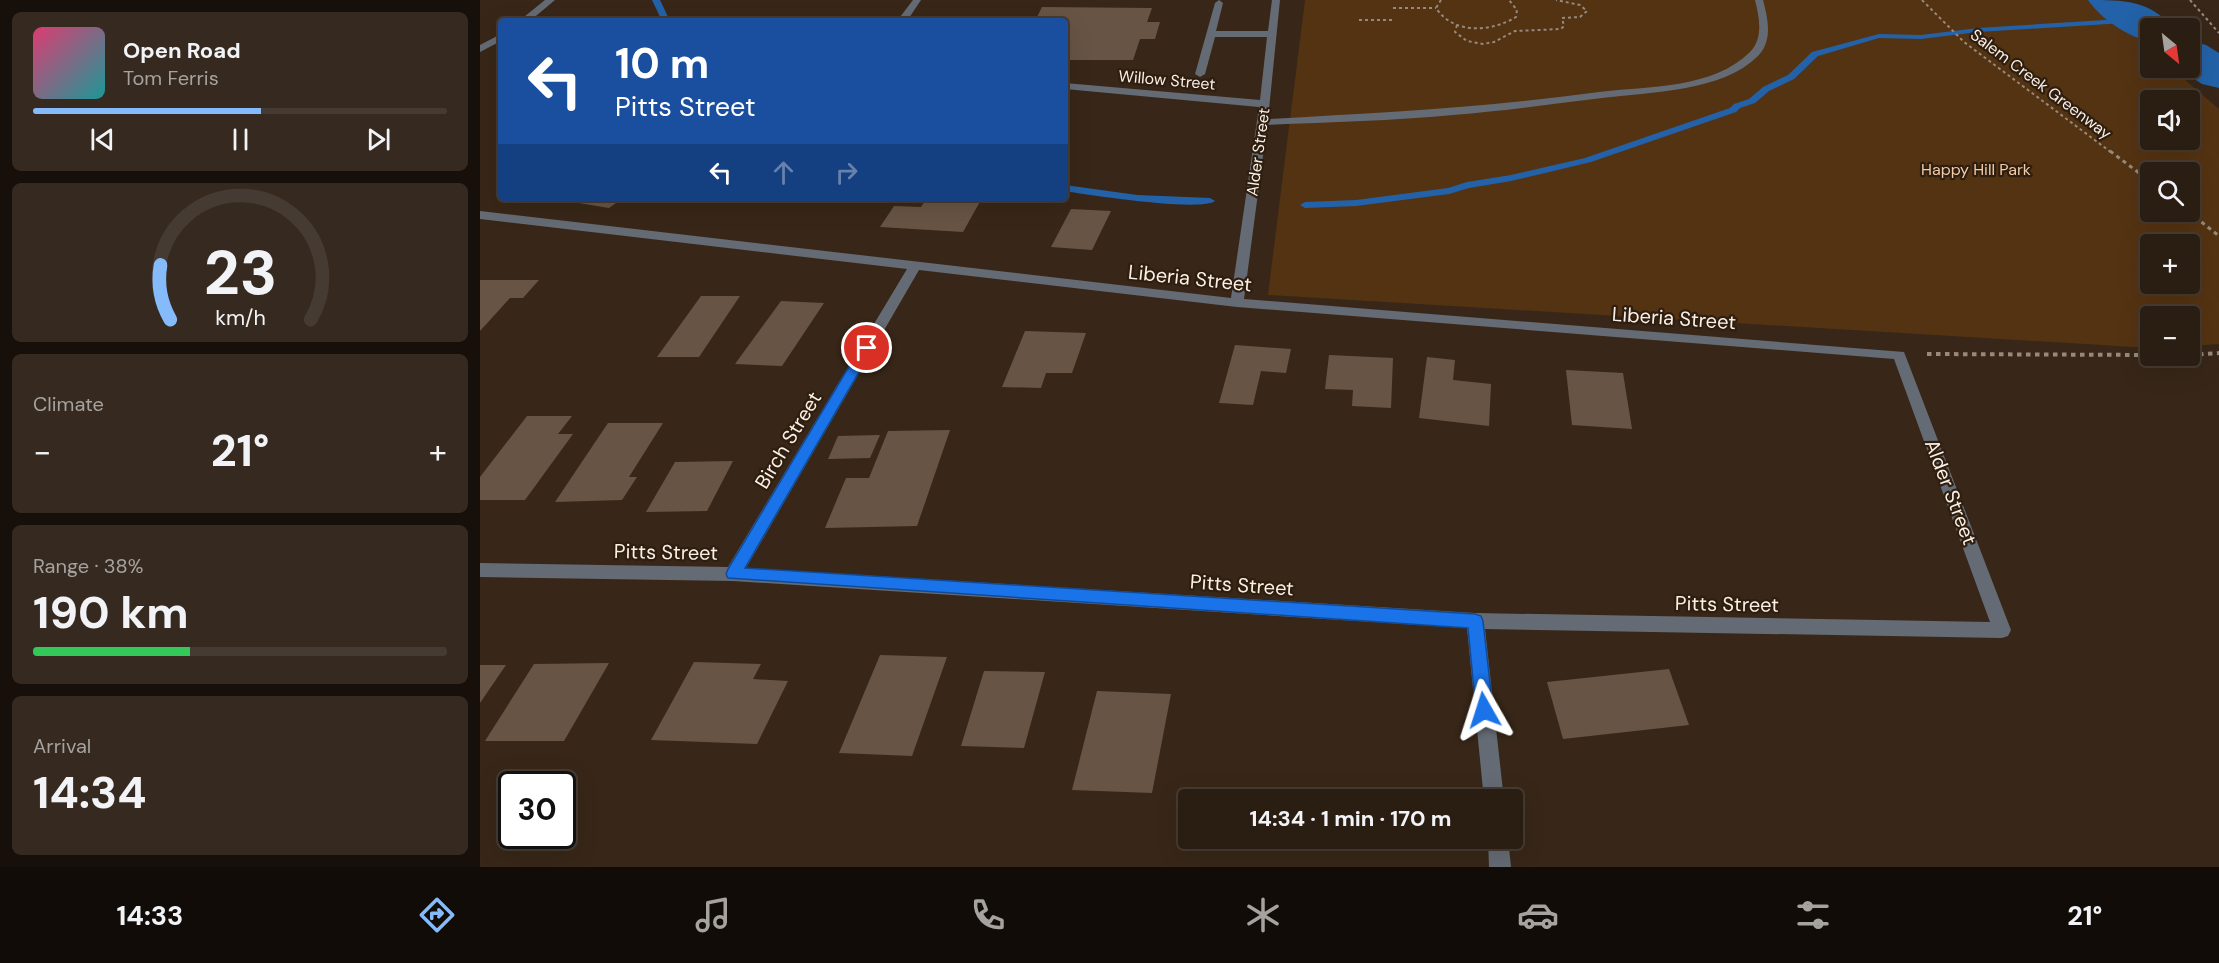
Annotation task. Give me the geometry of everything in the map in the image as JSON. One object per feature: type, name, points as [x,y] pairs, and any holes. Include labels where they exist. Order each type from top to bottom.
[{"type":"street","points":[[528,18],[551,0]]},
{"type":"street","points":[[904,18],[917,0]]},
{"type":"street","name":"Alder Street","points":[[1237,303],[1263,122],[1276,0]]},
{"type":"street","points":[[1263,122],[1430,114],[1511,107],[1683,84],[1713,77],[1737,67],[1755,54],[1766,24],[1759,0]]},
{"type":"street","points":[[1200,74],[1219,3]]},
{"type":"street","points":[[1210,34],[1273,34]]},
{"type":"street","points":[[480,49],[498,40]]},
{"type":"street","name":"Willow Street","points":[[1068,86],[1265,104]]},
{"type":"street","name":"Liberia Street","points":[[480,215],[1237,303],[1899,355]]},
{"type":"street","name":"Birch Street","points":[[733,574],[915,266]]},
{"type":"street","name":"Alder Street","points":[[1899,355],[2002,630]]},
{"type":"street","name":"Pitts Street","points":[[480,570],[733,574],[1475,621],[2002,630]]},
{"type":"street","points":[[1475,621],[1493,789]]},
{"type":"street","points":[[1498,849],[1500,867]]},
{"type":"path","points":[[1436,8],[1441,0]]},
{"type":"path","points":[[1436,8],[1439,15],[1457,25],[1485,28],[1509,22],[1516,17],[1517,10],[1510,0]]},
{"type":"path","points":[[1457,25],[1455,32],[1459,37],[1467,42],[1479,44],[1492,42],[1512,31],[1561,28],[1564,27],[1563,18],[1580,17],[1587,11],[1580,5],[1556,0]]},
{"type":"path","name":"Salem Creek Greenway","points":[[1922,0],[1964,42],[2140,175]]},
{"type":"path","points":[[2190,0],[2219,33]]},
{"type":"path","points":[[1393,9],[1436,8]]},
{"type":"path","points":[[1359,20],[1393,20]]},
{"type":"path","points":[[2200,221],[2219,236]]},
{"type":"path","points":[[2200,354],[2219,353]]},
{"type":"path","points":[[1899,355],[2140,355]]},
{"type":"green space","name":"Happy Hill Park","points":[[1305,0],[2093,0],[2140,41],[2140,78],[2183,78],[2197,90],[2140,90],[2140,150],[2200,150],[2200,93],[2219,109],[2219,344],[2200,345],[2200,306],[2140,306],[2140,347],[1268,295]]},
{"type":"building","points":[[1042,7],[1152,8],[1147,22],[1160,22],[1155,39],[1140,39],[1133,60],[1068,60],[1068,18],[1036,18]]},
{"type":"building","points":[[581,201],[619,201],[609,208],[579,203]]},
{"type":"building","points":[[925,201],[980,201],[963,232],[880,227],[894,206],[921,207]]},
{"type":"building","points":[[1071,209],[1111,211],[1092,250],[1051,247]]},
{"type":"building","points":[[480,280],[539,280],[523,298],[510,298],[480,331]]},
{"type":"building","points":[[701,296],[740,296],[699,357],[657,357]]},
{"type":"building","points":[[781,301],[824,303],[782,366],[735,364]]},
{"type":"building","points":[[1025,331],[1086,333],[1072,373],[1046,373],[1041,388],[1002,387]]},
{"type":"building","points":[[1235,345],[1291,349],[1286,373],[1261,371],[1253,405],[1219,403]]},
{"type":"building","points":[[1329,355],[1393,358],[1391,408],[1352,406],[1353,390],[1325,389]]},
{"type":"building","points":[[1427,357],[1455,360],[1453,380],[1491,384],[1489,426],[1419,418]]},
{"type":"building","points":[[1566,370],[1623,373],[1632,429],[1572,425]]},
{"type":"building","points":[[527,416],[572,416],[558,434],[573,434],[525,500],[480,500],[480,477]]},
{"type":"building","points":[[608,423],[663,423],[629,477],[637,477],[622,500],[555,502]]},
{"type":"building","points":[[950,430],[917,526],[825,528],[846,478],[869,478],[888,431]]},
{"type":"building","points":[[880,435],[870,458],[828,459],[838,436]]},
{"type":"building","points":[[733,461],[707,511],[646,512],[675,462]]},
{"type":"building","points":[[880,655],[947,657],[912,756],[839,753]]},
{"type":"building","points":[[694,662],[761,664],[753,679],[788,681],[757,744],[651,740]]},
{"type":"building","points":[[609,663],[564,741],[485,741],[534,664]]},
{"type":"building","points":[[480,665],[506,665],[480,703]]},
{"type":"building","points":[[1669,669],[1689,725],[1563,739],[1547,682]]},
{"type":"building","points":[[984,671],[1045,672],[1024,748],[961,746]]},
{"type":"building","points":[[1097,691],[1171,694],[1152,793],[1072,790]]},
{"type":"waterway","points":[[656,0],[665,18]]},
{"type":"waterway","points":[[2109,0],[2140,21]]},
{"type":"waterway","points":[[1305,205],[1356,203],[1449,191],[1467,185],[1511,178],[1588,160],[1733,110],[1737,106],[1752,101],[1766,89],[1791,77],[1815,54],[1879,36],[1921,37],[1978,30],[2137,20]]},
{"type":"waterway","points":[[2200,62],[2219,74]]},
{"type":"waterway","points":[[1068,188],[1137,198],[1210,201]]},
{"type":"route","points":[[867,348],[733,574],[1475,621],[1484,710]]}]
